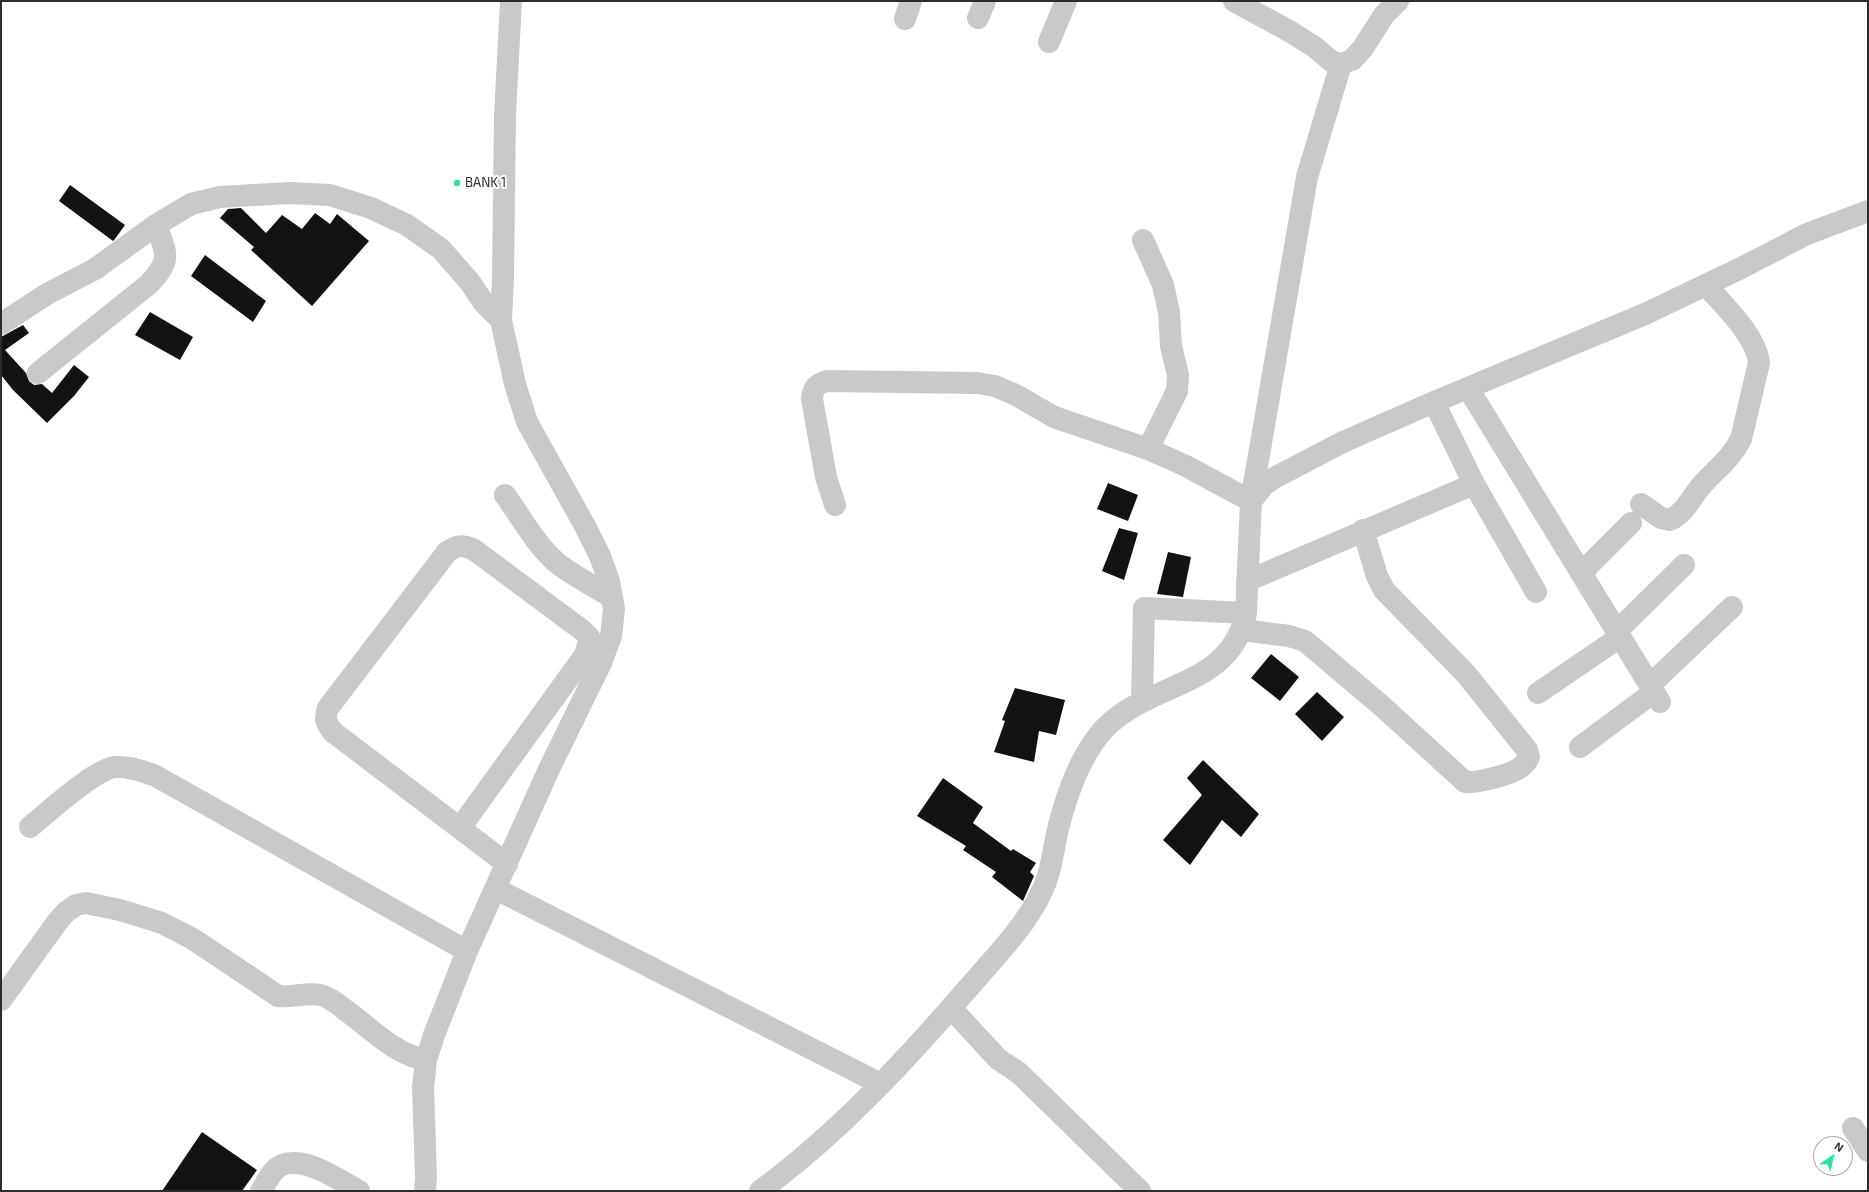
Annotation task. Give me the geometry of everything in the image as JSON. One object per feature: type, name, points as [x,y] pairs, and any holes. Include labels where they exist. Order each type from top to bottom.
[{"type":"street","points":[[425,1191],[423,1087],[426,1060],[434,1034],[468,951],[550,767],[601,663],[611,636],[614,609],[609,581],[597,550],[527,422],[514,384],[501,320],[504,278],[505,115],[511,1]]},
{"type":"street","points":[[1049,42],[1066,1]]},
{"type":"street","points":[[1234,1],[1291,32],[1316,48],[1331,61],[1341,64],[1352,60],[1363,48],[1384,15],[1398,1]]},
{"type":"street","points":[[760,1191],[835,1129],[906,1059],[951,1008],[1030,913],[1042,892],[1049,873],[1061,818],[1074,776],[1098,736],[1111,722],[1142,701],[1190,680],[1214,666],[1226,654],[1244,622],[1251,501],[1307,177],[1341,64]]},
{"type":"street","points":[[1,324],[47,294],[95,269],[156,225],[191,204],[220,197],[289,193],[330,195],[371,208],[407,225],[441,249],[469,281],[484,303],[501,320]]},
{"type":"street","points":[[1251,501],[1264,485],[1274,478],[1343,442],[1434,402],[1638,317],[1706,285],[1807,234],[1868,211]]},
{"type":"street","points":[[38,373],[149,284],[162,270],[166,253],[156,225]]},
{"type":"street","points":[[1143,240],[1163,285],[1169,312],[1171,346],[1178,375],[1177,391],[1148,449]]},
{"type":"street","points":[[1641,504],[1661,518],[1670,520],[1677,517],[1700,488],[1724,464],[1741,439],[1759,363],[1758,352],[1750,338],[1706,285]]},
{"type":"street","points":[[835,505],[826,477],[812,399],[813,390],[818,384],[827,381],[977,383],[994,386],[1016,395],[1054,417],[1148,449],[1206,476],[1251,501]]},
{"type":"street","points":[[1468,388],[1654,693]]},
{"type":"street","points":[[1434,402],[1474,484],[1536,592]]},
{"type":"street","points":[[1247,581],[1363,530],[1474,484]]},
{"type":"street","points":[[505,495],[546,551],[556,562],[574,575],[612,597]]},
{"type":"street","points":[[1581,573],[1631,523]]},
{"type":"street","points":[[1142,701],[1144,608],[1244,622],[1305,642],[1320,652],[1350,681],[1383,707],[1465,782],[1476,783],[1520,769],[1526,764],[1529,757],[1527,750],[1486,698],[1440,645],[1384,590],[1377,576],[1363,530]]},
{"type":"street","points":[[460,828],[585,656],[588,641],[588,637],[582,630],[473,549],[463,545],[455,547],[447,552],[328,708],[325,716],[327,724],[333,732],[507,864]]},
{"type":"street","points":[[1538,693],[1618,634],[1684,566]]},
{"type":"street","points":[[1580,747],[1654,693],[1732,607]]},
{"type":"street","points":[[30,827],[99,773],[114,767],[130,767],[154,775],[468,951]]},
{"type":"street","points":[[496,889],[880,1084]]},
{"type":"street","points":[[1,1000],[58,921],[66,912],[76,905],[86,903],[120,910],[162,922],[193,939],[278,996],[289,997],[312,994],[322,995],[348,1012],[399,1051],[413,1058],[426,1060]]},
{"type":"street","points":[[951,1008],[998,1059],[1019,1073],[1140,1191]]},
{"type":"street","points":[[1853,1128],[1868,1151]]},
{"type":"street","points":[[261,1191],[273,1172],[282,1165],[293,1164],[313,1166],[359,1191]]},
{"type":"building","points":[[70,185],[125,225],[113,241],[59,201]]},
{"type":"building","points":[[241,208],[266,233],[282,215],[302,229],[315,213],[330,224],[337,214],[369,241],[312,306],[251,250],[254,247],[220,218],[228,209]]},
{"type":"building","points":[[205,255],[266,301],[253,322],[191,276]]},
{"type":"building","points":[[150,312],[193,337],[180,360],[135,335]]},
{"type":"building","points":[[23,325],[29,333],[5,350],[26,373],[29,381],[34,385],[42,384],[52,393],[74,365],[89,377],[74,396],[47,423],[13,390],[1,375],[1,337]]},
{"type":"building","points":[[1108,483],[1138,495],[1128,521],[1097,509]]},
{"type":"building","points":[[1119,528],[1138,533],[1124,580],[1102,571]]},
{"type":"building","points":[[1168,552],[1191,557],[1183,597],[1157,594]]},
{"type":"building","points":[[1271,654],[1299,677],[1280,701],[1251,678]]},
{"type":"building","points":[[1015,688],[1065,700],[1056,735],[1039,731],[1034,762],[994,752],[1005,721],[1002,720]]},
{"type":"building","points":[[1317,692],[1344,717],[1322,741],[1295,714]]},
{"type":"building","points":[[1203,760],[1259,814],[1241,837],[1222,820],[1190,865],[1163,840],[1202,795],[1187,778]]},
{"type":"building","points":[[943,778],[983,807],[973,823],[1011,851],[1013,849],[1036,863],[1030,872],[1034,876],[1023,901],[992,877],[996,872],[963,850],[966,846],[917,816]]},
{"type":"building","points":[[202,1132],[257,1170],[242,1191],[162,1191]]},
{"type":"place","name":"BANK 1","points":[[457,183]]}]
